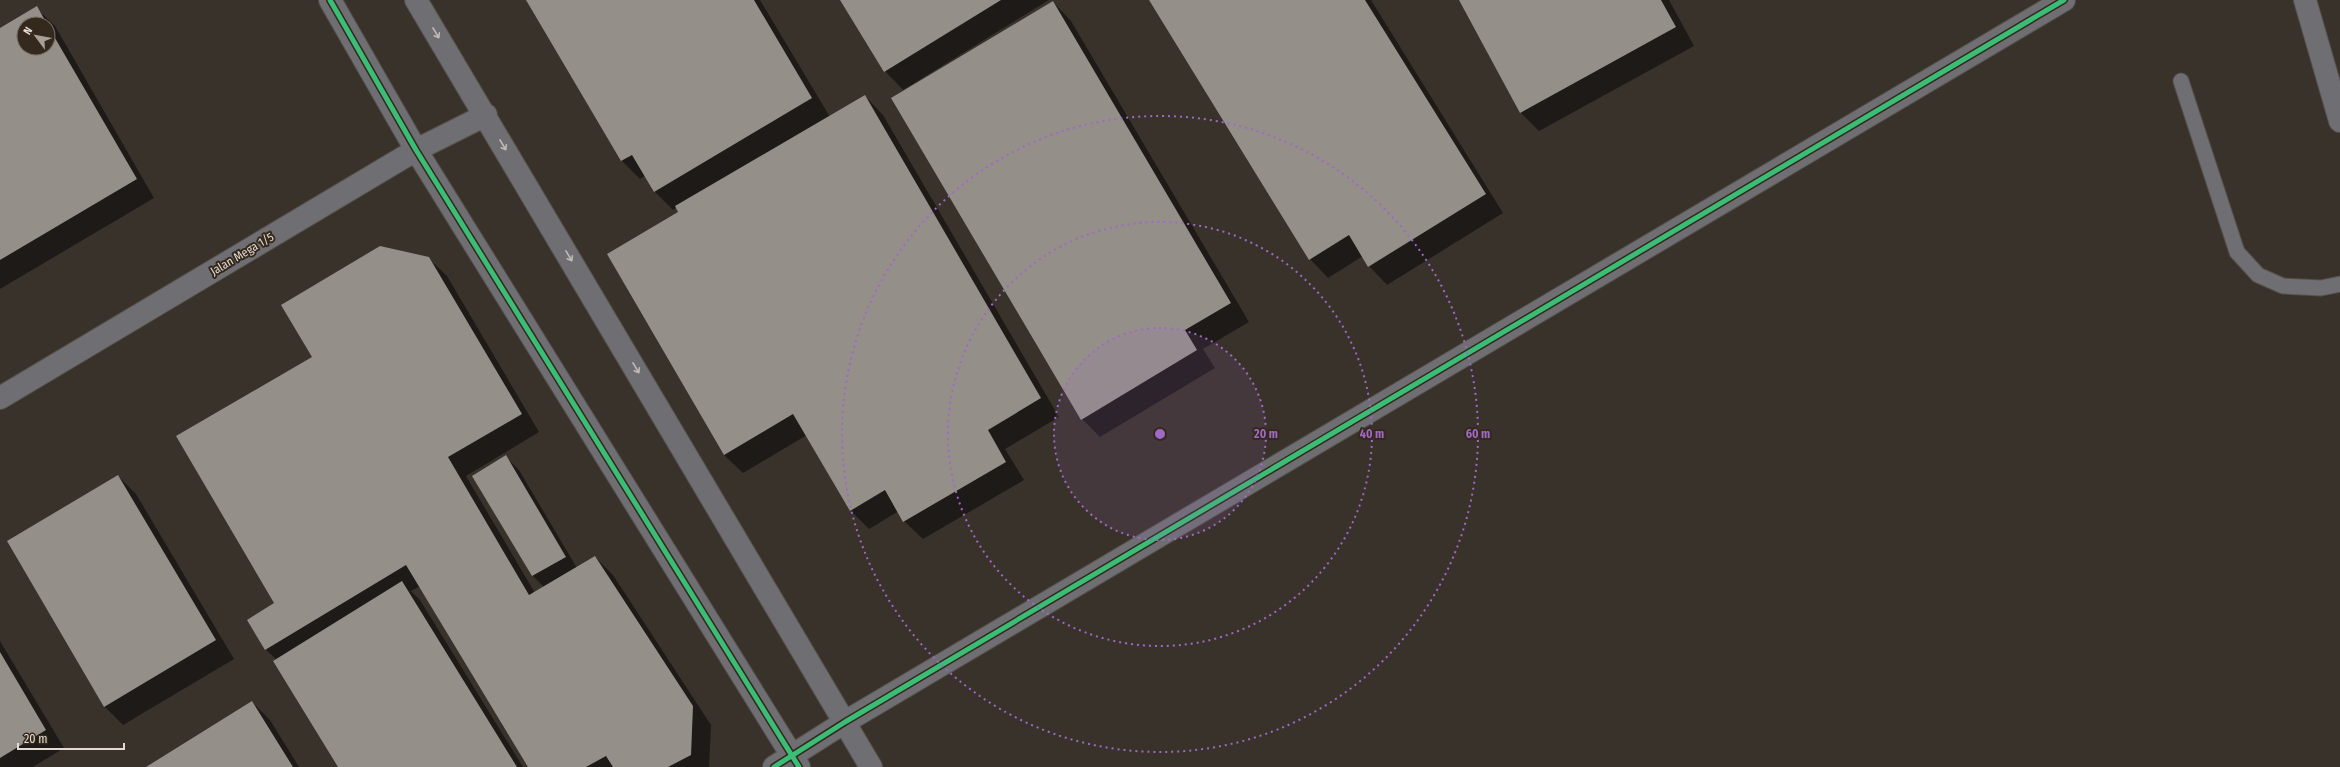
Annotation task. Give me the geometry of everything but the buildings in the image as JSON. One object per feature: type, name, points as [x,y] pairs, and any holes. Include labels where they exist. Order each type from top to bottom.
[{"type":"street","points":[[330,0],[416,150],[796,761]]},
{"type":"street","points":[[416,0],[486,115],[871,767]]},
{"type":"street","points":[[774,767],[796,761],[845,722],[2064,0]]},
{"type":"street","points":[[2305,0],[2340,121]]},
{"type":"street","name":"Jalan Mega 1/5","points":[[0,398],[416,150],[486,115]]},
{"type":"lane","points":[[2181,81],[2237,252],[2258,275],[2283,286],[2321,288],[2340,284]]},
{"type":"cycle path","points":[[330,0],[416,150],[799,767]]},
{"type":"cycle path","points":[[774,767],[845,722],[2064,0]]}]
